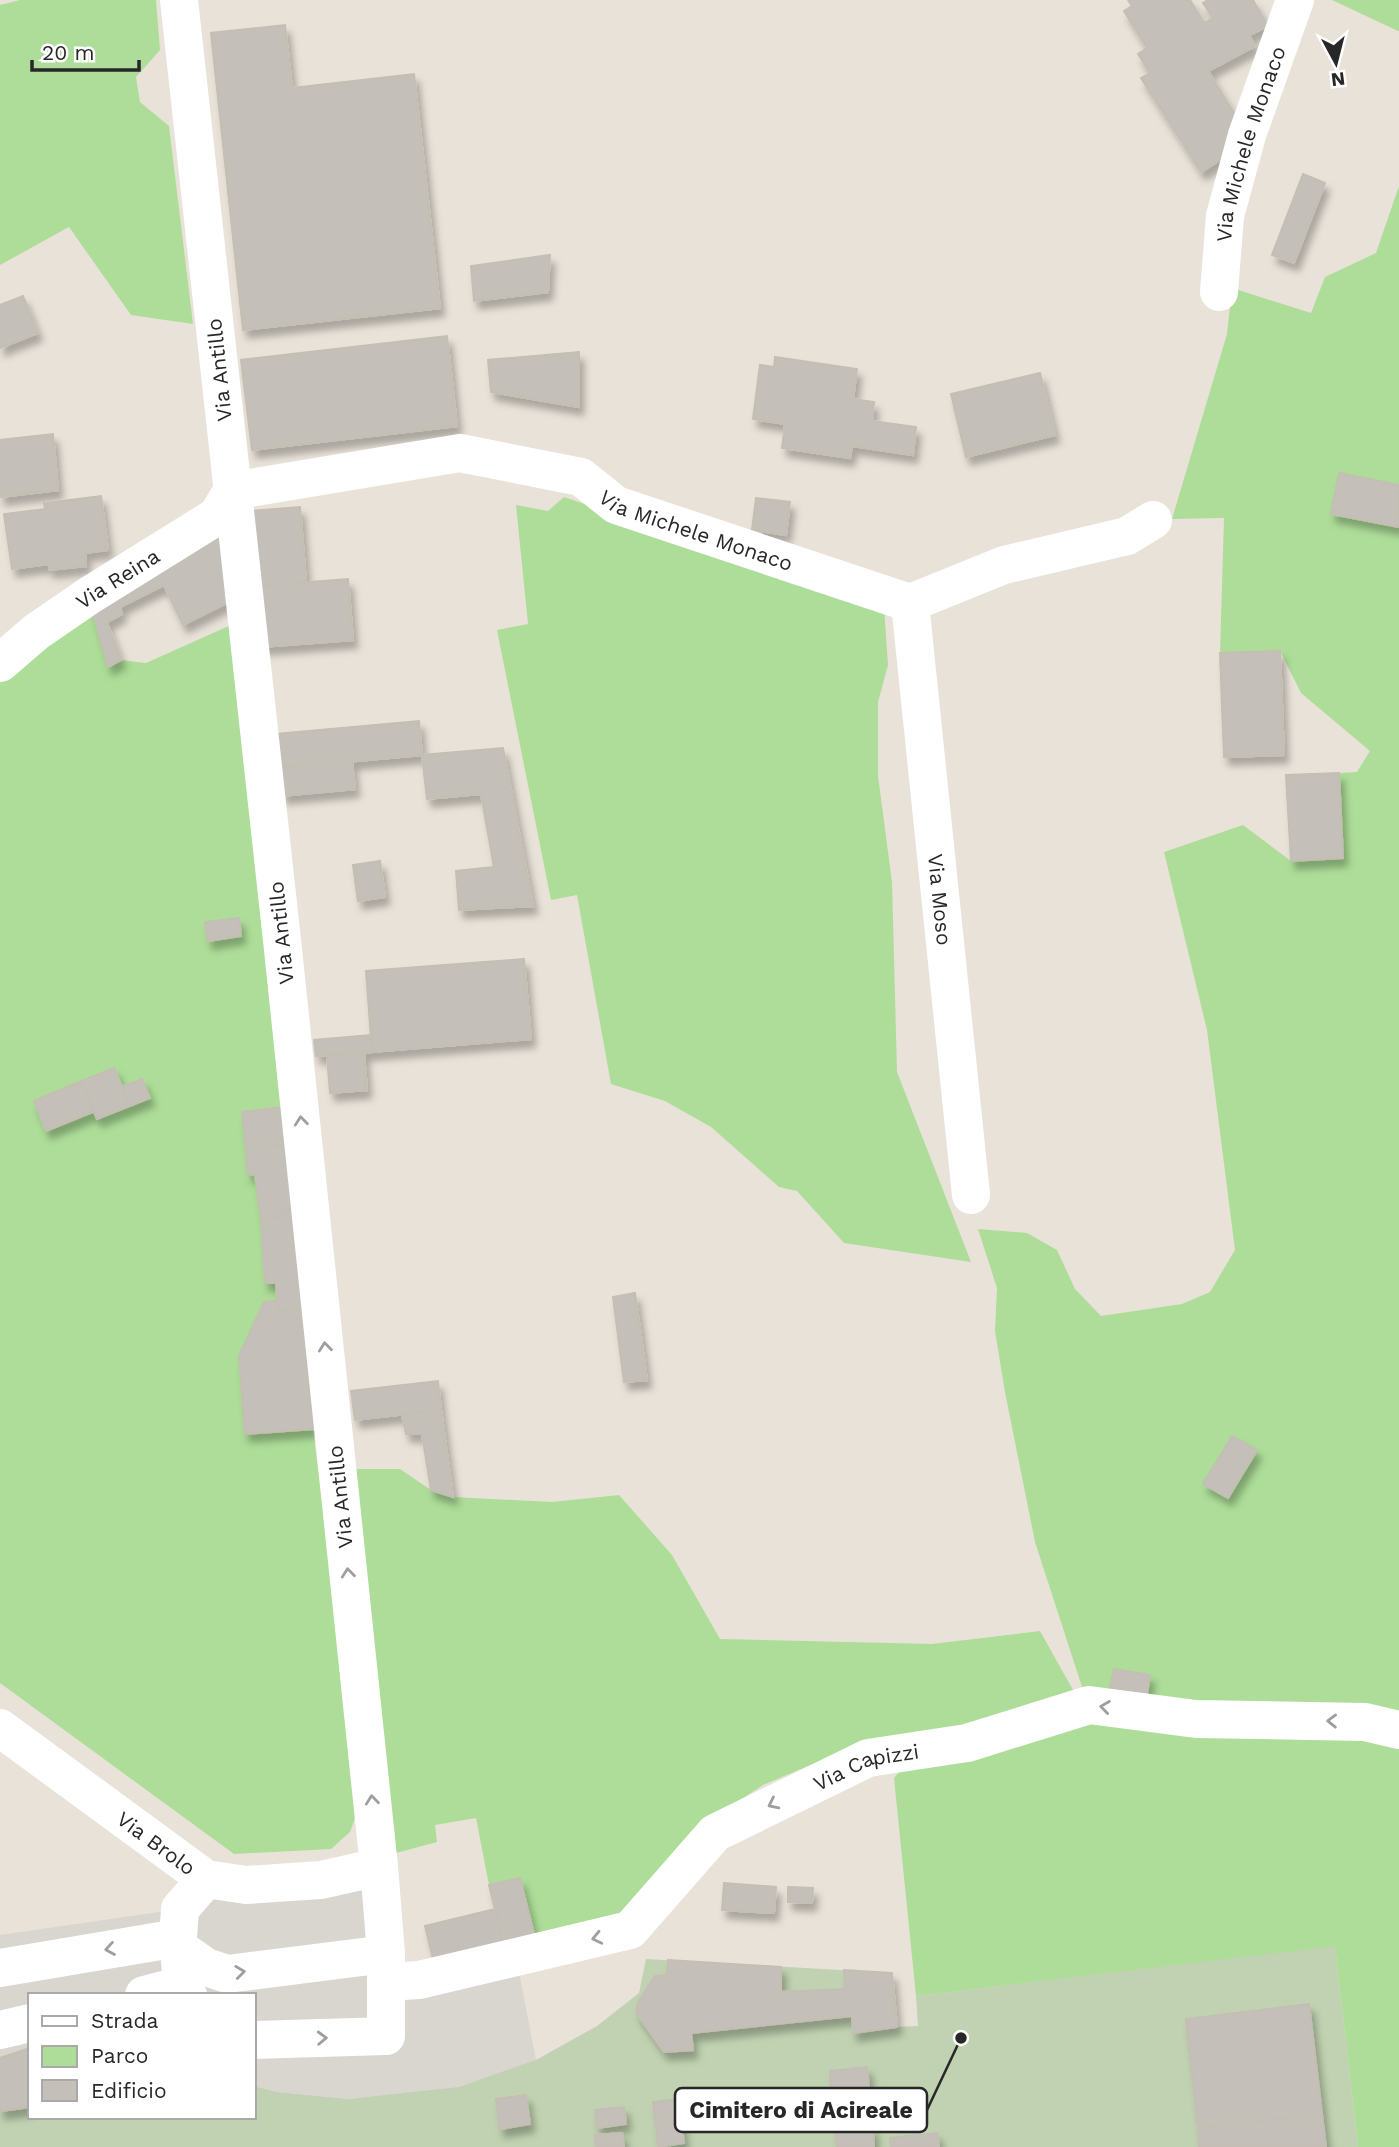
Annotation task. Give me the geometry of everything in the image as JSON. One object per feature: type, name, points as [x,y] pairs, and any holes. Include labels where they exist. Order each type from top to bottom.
[{"type":"street","name":"Via Antillo","points":[[179,0],[282,940],[379,1867],[386,1968],[386,2036],[256,2040]]},
{"type":"street","name":"Via Michele Monaco","points":[[1219,292],[1225,216],[1247,135],[1295,0]]},
{"type":"street","name":"Via Michele Monaco","points":[[232,491],[460,453],[581,477],[616,505],[910,603]]},
{"type":"street","name":"Via Reina","points":[[0,663],[36,632],[79,602],[217,516],[232,491]]},
{"type":"street","points":[[910,603],[1004,565],[1128,536],[1153,520]]},
{"type":"street","name":"Via Moso","points":[[910,603],[971,1195]]},
{"type":"street","name":"Via Capizzi","points":[[178,1943],[206,1967],[227,1974],[386,1968],[419,1980],[630,1930],[715,1833],[868,1758],[967,1743],[1088,1704],[1196,1719],[1365,1722],[1399,1730]]},
{"type":"street","name":"Via Brolo","points":[[0,1728],[206,1879],[246,1885],[308,1881],[379,1867]]},
{"type":"street","points":[[160,1993],[185,1990],[178,1943],[180,1909],[206,1879]]},
{"type":"street","points":[[0,1968],[178,1943]]},
{"type":"street","points":[[0,2030],[28,2023]]},
{"type":"green space","points":[[20,0],[156,0],[160,50],[136,77],[140,102],[169,126],[193,324],[131,315],[69,227],[0,265],[0,5]]},
{"type":"green space","points":[[1332,0],[1399,0],[1399,31],[1398,31]]},
{"type":"green space","points":[[1399,186],[1399,1721],[1247,1710],[1083,1690],[1035,1542],[995,1331],[997,1288],[978,1229],[1027,1233],[1057,1250],[1075,1289],[1101,1316],[1182,1304],[1210,1292],[1235,1250],[1207,1030],[1164,852],[1243,825],[1291,861],[1343,858],[1339,773],[1357,772],[1370,751],[1301,693],[1280,651],[1220,653],[1224,518],[1172,519],[1227,334],[1232,288],[1311,313],[1325,277],[1376,253]]},
{"type":"green space","points":[[564,497],[884,606],[888,665],[878,702],[878,776],[892,882],[897,1072],[971,1262],[844,1243],[797,1191],[779,1187],[711,1127],[665,1101],[611,1084],[577,895],[551,900],[497,630],[528,624],[516,505],[548,511]]},
{"type":"green space","points":[[91,606],[108,667],[121,660],[146,663],[231,625],[303,1309],[313,1429],[347,1697],[357,1812],[350,1832],[331,1849],[234,1854],[0,1683],[0,681]]},
{"type":"green space","points":[[354,1469],[400,1469],[431,1490],[453,1497],[552,1502],[619,1495],[672,1555],[720,1639],[932,1644],[1040,1631],[1073,1690],[967,1732],[860,1744],[763,1785],[693,1831],[627,1909],[534,1934],[520,1878],[489,1885],[476,1818],[435,1825],[437,1842],[396,1853]]},
{"type":"green space","points":[[1088,1718],[1399,1739],[1399,2147],[1358,2147],[1335,1947],[916,1996],[894,1778],[909,1760]]},
{"type":"green space","points":[[1335,1946],[1358,2147],[0,2147],[0,2058],[28,2049],[28,2119],[256,2119],[256,2086],[278,2092],[350,2099],[536,2060],[597,2026],[639,1993],[646,1959],[892,1973],[898,2027],[918,2026],[916,1996]]},
{"type":"shaded area","points":[[379,1867],[387,1982],[516,1957],[536,2060],[459,2087],[350,2099],[278,2092],[256,2086],[256,1993],[28,1993],[28,2049],[0,2058],[0,1935],[180,1909],[206,1879]]},
{"type":"building","points":[[1128,0],[1190,0],[1204,23],[1213,18],[1203,3],[1208,0],[1253,0],[1268,26],[1249,35],[1255,46],[1208,71],[1237,118],[1224,157],[1201,172],[1141,78],[1150,73],[1138,54],[1147,48],[1124,11],[1132,6]]},
{"type":"building","points":[[285,25],[292,88],[414,74],[440,308],[243,330],[211,33]]},
{"type":"building","points":[[1303,174],[1325,183],[1294,263],[1272,255]]},
{"type":"building","points":[[550,255],[548,292],[474,301],[471,266]]},
{"type":"building","points":[[23,296],[38,333],[0,348],[0,305]]},
{"type":"building","points":[[447,336],[457,426],[252,450],[241,360]]},
{"type":"building","points":[[579,352],[579,407],[491,392],[488,360]]},
{"type":"building","points":[[775,357],[857,369],[853,399],[874,402],[872,421],[916,427],[913,455],[852,446],[850,458],[782,448],[785,424],[753,419],[760,365],[774,367]]},
{"type":"building","points":[[1040,373],[1055,435],[966,457],[951,394]]},
{"type":"building","points":[[53,434],[58,490],[0,497],[0,440]]},
{"type":"building","points":[[1339,473],[1399,485],[1399,527],[1331,514]]},
{"type":"building","points":[[101,496],[108,550],[85,553],[86,566],[49,570],[49,564],[12,569],[4,514],[45,509],[44,503]]},
{"type":"building","points":[[756,498],[790,502],[786,535],[752,530]]},
{"type":"building","points":[[300,507],[306,582],[257,586],[251,511]]},
{"type":"building","points":[[221,528],[231,601],[183,625],[164,585],[120,607],[122,614],[107,622],[121,660],[108,667],[91,606]]},
{"type":"building","points":[[348,579],[353,640],[262,647],[257,586]]},
{"type":"building","points":[[1280,651],[1284,755],[1224,757],[1220,653]]},
{"type":"building","points":[[419,721],[422,755],[280,768],[276,734]]},
{"type":"building","points":[[503,748],[533,906],[459,910],[456,871],[494,867],[481,794],[427,799],[422,755]]},
{"type":"building","points":[[352,761],[355,789],[282,796],[280,768]]},
{"type":"building","points":[[1339,773],[1343,858],[1291,861],[1286,775]]},
{"type":"building","points":[[380,861],[385,897],[358,901],[353,865]]},
{"type":"building","points":[[239,918],[241,936],[208,941],[205,922]]},
{"type":"building","points":[[524,959],[531,1039],[372,1052],[366,971]]},
{"type":"building","points":[[371,1035],[372,1052],[316,1056],[314,1040]]},
{"type":"building","points":[[364,1053],[367,1090],[330,1093],[327,1055]]},
{"type":"building","points":[[114,1068],[130,1106],[97,1119],[81,1081]]},
{"type":"building","points":[[142,1079],[150,1098],[130,1106],[122,1087]]},
{"type":"building","points":[[81,1081],[93,1112],[46,1131],[34,1101]]},
{"type":"building","points":[[284,1107],[288,1144],[246,1150],[242,1112]]},
{"type":"building","points":[[288,1144],[295,1208],[281,1210],[281,1217],[261,1220],[255,1174],[248,1175],[246,1150]]},
{"type":"building","points":[[295,1208],[303,1309],[278,1311],[276,1283],[265,1283],[261,1220],[281,1217],[281,1210]]},
{"type":"building","points":[[635,1293],[647,1380],[624,1382],[613,1297]]},
{"type":"building","points":[[278,1300],[278,1311],[303,1309],[313,1429],[245,1434],[239,1356],[264,1302]]},
{"type":"building","points":[[438,1381],[441,1410],[355,1420],[351,1391]]},
{"type":"building","points":[[441,1410],[453,1497],[431,1490],[422,1434],[406,1434],[402,1415]]},
{"type":"building","points":[[1232,1436],[1257,1450],[1228,1498],[1203,1484]]},
{"type":"building","points":[[1114,1669],[1150,1675],[1146,1700],[1109,1694]]},
{"type":"building","points":[[520,1878],[534,1934],[503,1942],[489,1885]]},
{"type":"building","points":[[724,1883],[776,1887],[774,1913],[722,1910]]},
{"type":"building","points":[[788,1887],[813,1888],[812,1903],[788,1902]]},
{"type":"building","points":[[495,1909],[503,1942],[433,1959],[425,1926]]},
{"type":"building","points":[[668,1960],[781,1967],[781,1992],[845,1989],[844,1970],[892,1973],[897,2027],[853,2033],[852,2016],[691,2033],[693,2050],[664,2052],[637,2014],[637,2004],[655,1976],[667,1975]]},
{"type":"building","points":[[1309,2004],[1322,2114],[1198,2128],[1186,2019]]},
{"type":"building","points":[[28,2049],[28,2107],[0,2111],[0,2058]]},
{"type":"building","points":[[867,2067],[870,2099],[832,2102],[830,2071]]},
{"type":"building","points":[[526,2095],[530,2124],[500,2129],[496,2099]]},
{"type":"building","points":[[678,2099],[681,2120],[656,2124],[653,2102]]},
{"type":"building","points":[[624,2107],[626,2124],[597,2128],[595,2110]]},
{"type":"building","points":[[1322,2114],[1326,2147],[1199,2147],[1198,2128]]},
{"type":"building","points":[[681,2120],[684,2143],[658,2147],[656,2124]]},
{"type":"building","points":[[873,2127],[874,2147],[837,2147],[835,2130]]},
{"type":"building","points":[[622,2133],[624,2147],[596,2147],[595,2135]]},
{"type":"building","points":[[937,2133],[939,2147],[891,2147],[890,2138]]},
{"type":"place","name":"Cimitero di Acireale","points":[[961,2038]]}]
